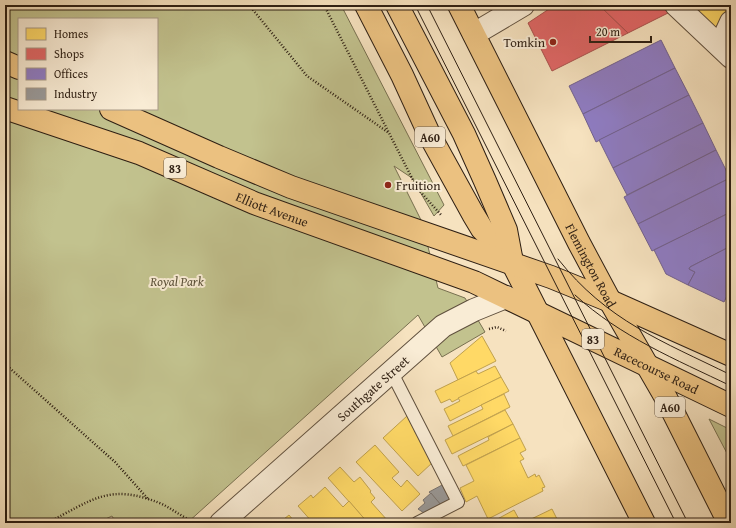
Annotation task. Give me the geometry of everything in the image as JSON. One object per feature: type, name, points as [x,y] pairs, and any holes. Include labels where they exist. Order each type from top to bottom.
[{"type":"main road","name":"A60","points":[[366,5],[402,75],[430,136],[473,214],[482,229],[512,260]]},
{"type":"main road","name":"A60","points":[[397,5],[461,128],[506,230],[512,260],[644,523]]},
{"type":"main road","name":"Flemington Road","points":[[459,5],[610,301],[676,417],[729,523]]},
{"type":"main road","points":[[5,62],[18,68]]},
{"type":"main road","name":"Elliott Avenue","points":[[5,108],[139,153],[254,203],[474,282],[538,313]]},
{"type":"main road","name":"Elliott Avenue","points":[[113,110],[291,187],[512,260]]},
{"type":"main road","name":"83","points":[[512,260],[610,301],[731,355]]},
{"type":"main road","name":"Racecourse Road","points":[[538,313],[731,406]]},
{"type":"street","points":[[474,34],[523,5]]},
{"type":"street","points":[[676,5],[725,51]]},
{"type":"street","points":[[725,51],[731,22]]},
{"type":"street","name":"Southgate Street","points":[[221,523],[448,323],[506,297]]},
{"type":"street","name":"Southgate Street","points":[[232,523],[251,498]]},
{"type":"lane","points":[[392,371],[458,502],[417,523]]},
{"type":"path","points":[[249,5],[307,76],[389,133]]},
{"type":"path","points":[[324,5],[417,188],[444,218]]},
{"type":"path","points":[[487,329],[497,327],[506,331]]},
{"type":"path","points":[[5,364],[115,462],[149,500]]},
{"type":"path","points":[[47,523],[93,499],[121,493],[149,500],[174,510],[197,523]]},
{"type":"green space","name":"Royal Park","points":[[5,5],[341,5],[444,205],[434,216],[412,178],[394,166],[422,222],[438,288],[465,298],[485,332],[442,357],[418,315],[187,523],[116,523],[112,516],[97,523],[5,523]]},
{"type":"green space","points":[[709,419],[731,430],[731,461]]},
{"type":"building: Homes","points":[[705,5],[729,5],[731,7],[728,15],[712,30],[692,18]]},
{"type":"building: Homes","points":[[482,336],[496,361],[458,380],[450,363]]},
{"type":"building: Homes","points":[[495,366],[501,377],[452,402],[450,399],[441,403],[435,391],[476,371],[478,374]]},
{"type":"building: Homes","points":[[501,377],[509,391],[450,421],[444,409],[460,401],[458,398]]},
{"type":"building: Homes","points":[[504,394],[510,407],[453,436],[448,426],[483,409],[481,405]]},
{"type":"building: Homes","points":[[505,410],[513,424],[452,454],[445,440]]},
{"type":"building: Homes","points":[[407,416],[418,428],[414,431],[425,443],[433,462],[418,476],[383,438]]},
{"type":"building: Homes","points":[[513,424],[520,438],[463,466],[458,456],[489,440],[488,437]]},
{"type":"building: Homes","points":[[520,438],[526,450],[520,453],[524,459],[520,461],[528,478],[535,474],[536,477],[539,475],[545,487],[542,488],[543,491],[488,519],[477,496],[466,502],[460,488],[474,481],[466,465]]},
{"type":"building: Homes","points":[[375,445],[399,472],[392,478],[401,487],[407,480],[420,494],[402,511],[356,462]]},
{"type":"building: Homes","points":[[340,467],[354,482],[360,477],[375,498],[371,502],[388,521],[368,523],[328,478]]},
{"type":"building: Homes","points":[[325,487],[343,507],[349,501],[368,523],[356,523],[353,519],[349,523],[313,523],[298,506],[311,495],[313,498]]},
{"type":"building: Homes","points":[[552,509],[559,523],[525,522]]},
{"type":"building: Homes","points":[[514,510],[521,523],[490,523]]},
{"type":"building: Homes","points":[[289,515],[294,521],[279,523]]},
{"type":"building: Shops","points":[[555,5],[599,5],[628,33],[552,71],[528,23]]},
{"type":"building: Shops","points":[[599,5],[666,5],[672,11],[628,33]]},
{"type":"building: Offices","points":[[661,40],[675,68],[583,114],[569,86]]},
{"type":"building: Offices","points":[[675,68],[689,95],[596,142],[583,114]]},
{"type":"building: Offices","points":[[689,95],[703,123],[613,168],[599,140]]},
{"type":"building: Offices","points":[[703,123],[716,150],[627,195],[613,168]]},
{"type":"building: Offices","points":[[716,150],[730,178],[638,224],[624,197]]},
{"type":"building: Offices","points":[[730,178],[731,212],[652,251],[638,224]]},
{"type":"building: Offices","points":[[731,212],[731,246],[690,267],[689,269],[695,272],[688,285],[666,274],[654,250]]},
{"type":"building: Offices","points":[[731,246],[731,288],[724,302],[688,285],[695,272],[689,269],[690,267]]},
{"type":"building: Industry","points":[[444,484],[451,497],[448,502],[441,505],[429,492]]},
{"type":"building: Industry","points":[[431,493],[441,505],[424,513],[418,509],[425,503],[423,500]]},
{"type":"tram line","points":[[415,5],[676,523]]},
{"type":"tram line","points":[[427,5],[688,523]]},
{"type":"tram line","points":[[558,259],[577,280],[616,314],[659,340],[731,375]]},
{"type":"tram line","points":[[575,295],[593,310],[630,335],[649,346],[731,386]]},
{"type":"place","name":"Tomkin","points":[[553,42]]},
{"type":"place","name":"Fruition","points":[[388,185]]}]
